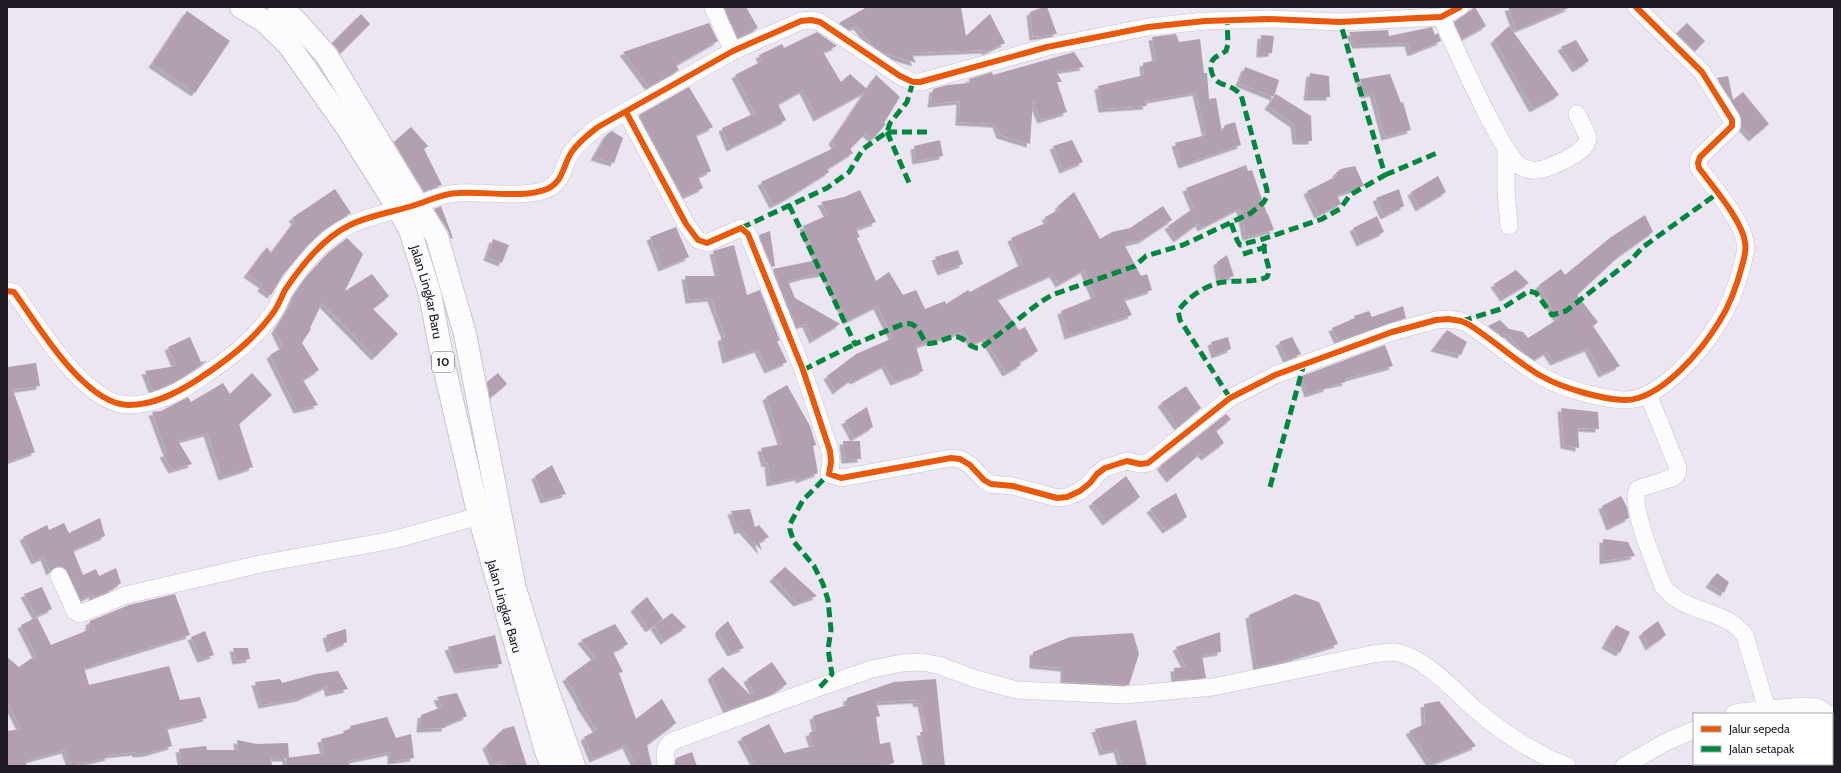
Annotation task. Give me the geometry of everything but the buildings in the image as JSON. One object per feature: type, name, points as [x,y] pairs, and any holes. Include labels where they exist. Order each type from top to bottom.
[{"type":"highway","name":"Jalan Lingkar Baru","points":[[242,7],[264,21],[288,44],[348,129],[409,207],[437,236],[465,334],[515,589],[541,672],[574,766]]},
{"type":"highway","name":"Jalan Lingkar Baru","points":[[279,7],[295,20],[327,56],[409,207],[410,230],[430,294],[443,362],[479,516],[552,766]]},
{"type":"street","points":[[713,7],[733,51]]},
{"type":"street","points":[[7,291],[14,292],[67,366],[87,386],[112,401],[127,405],[164,399],[215,368],[249,342],[273,313],[286,290],[313,252],[331,237],[349,226],[367,217],[457,193],[508,194],[536,192],[547,189],[556,183],[565,170],[570,154],[579,142],[598,127],[733,51],[802,21],[815,20],[820,22],[900,76],[913,82],[920,82],[1047,47],[1148,27],[1213,21],[1268,19],[1340,22],[1441,17],[1460,7]]},
{"type":"street","points":[[626,112],[686,224],[698,240],[707,243],[741,228],[748,234],[803,370],[830,451],[831,462],[829,474],[841,478],[952,458],[960,459],[970,465],[984,480],[990,484],[1013,486],[1057,498],[1067,497],[1090,483],[1097,474],[1105,468],[1127,461],[1140,464],[1148,463],[1230,398],[1269,378],[1392,332],[1436,320],[1448,319],[1461,321],[1468,324],[1543,377],[1556,383],[1590,394],[1618,400],[1626,400],[1648,394],[1676,375],[1705,342],[1720,322],[1740,275],[1746,244],[1739,224],[1699,168],[1698,163],[1700,157],[1732,126],[1731,116],[1702,72],[1636,7]]},
{"type":"street","points":[[1441,17],[1498,135],[1514,162],[1522,168],[1536,170],[1547,168],[1570,157],[1586,143],[1588,137],[1577,114]]},
{"type":"street","points":[[1506,149],[1506,192],[1510,226]]},
{"type":"street","points":[[1648,394],[1678,468],[1677,474],[1672,478],[1638,489],[1635,494],[1638,513],[1663,586],[1669,594],[1681,602],[1728,620],[1740,630],[1745,636],[1767,709]]},
{"type":"street","points":[[59,576],[75,611],[80,614],[126,595],[265,563],[393,540],[479,516]]},
{"type":"street","points":[[666,766],[665,748],[672,741],[872,669],[902,663],[922,662],[938,665],[976,679],[1017,690],[1124,695],[1213,686],[1373,654],[1395,652],[1419,661],[1441,676],[1477,710],[1508,734],[1545,758],[1566,766]]},
{"type":"street","points":[[1736,713],[1767,709],[1810,707],[1817,707],[1826,713]]},
{"type":"street","points":[[1624,766],[1664,744],[1693,730]]},
{"type":"marked path","points":[[789,205],[855,344],[903,324],[912,324],[918,329],[926,343],[930,344],[958,337],[971,346],[981,348],[1039,303],[1052,295],[1135,266],[1146,256],[1183,245],[1251,213],[1264,202],[1267,196],[1267,190],[1241,95],[1232,88],[1215,80],[1211,69],[1213,60],[1226,51],[1228,44],[1227,20]]},
{"type":"marked path","points":[[1231,223],[1240,245],[1263,239],[1322,219],[1340,209],[1350,195],[1385,175],[1340,22]]},
{"type":"marked path","points":[[741,228],[827,188],[849,172],[863,149],[887,132],[890,123],[907,102],[913,82]]},
{"type":"marked path","points":[[887,132],[910,185]]},
{"type":"marked path","points":[[887,132],[931,132]]},
{"type":"marked path","points":[[1385,175],[1437,153]]},
{"type":"marked path","points":[[1462,321],[1501,309],[1529,291],[1536,293],[1552,315],[1566,311],[1630,261],[1643,247],[1718,193]]},
{"type":"marked path","points":[[1230,398],[1180,320],[1178,311],[1192,296],[1211,285],[1224,282],[1251,281],[1267,277],[1269,269],[1264,252],[1265,243],[1263,239]]},
{"type":"marked path","points":[[1243,254],[1263,248]]},
{"type":"marked path","points":[[803,370],[855,344]]},
{"type":"marked path","points":[[1270,487],[1304,364]]},
{"type":"marked path","points":[[820,687],[832,674],[828,649],[831,630],[828,600],[823,584],[814,566],[794,542],[790,530],[790,524],[803,500],[829,474]]},
{"type":"cycle path","points":[[7,291],[14,292],[49,342],[79,378],[95,392],[111,401],[128,405],[147,403],[173,394],[189,385],[238,350],[257,333],[273,313],[285,290],[306,262],[322,245],[340,230],[367,218],[410,207],[453,193],[527,194],[547,189],[560,178],[568,158],[577,145],[598,127],[733,51],[801,21],[811,20],[820,22],[900,76],[913,82],[920,82],[1047,47],[1148,27],[1205,21],[1268,19],[1340,22],[1441,17],[1460,7]]},
{"type":"cycle path","points":[[626,112],[686,224],[698,240],[707,243],[741,228],[748,234],[803,370],[830,451],[831,462],[829,474],[841,478],[951,458],[960,459],[970,465],[984,480],[991,484],[1013,486],[1057,498],[1067,497],[1080,491],[1105,468],[1127,461],[1140,464],[1148,463],[1230,398],[1275,375],[1392,332],[1436,320],[1448,319],[1461,321],[1468,324],[1543,377],[1571,389],[1604,398],[1624,400],[1638,398],[1652,392],[1679,372],[1702,346],[1723,315],[1730,302],[1745,254],[1745,242],[1739,224],[1699,168],[1698,163],[1700,157],[1732,126],[1732,120],[1702,72],[1636,7]]}]
